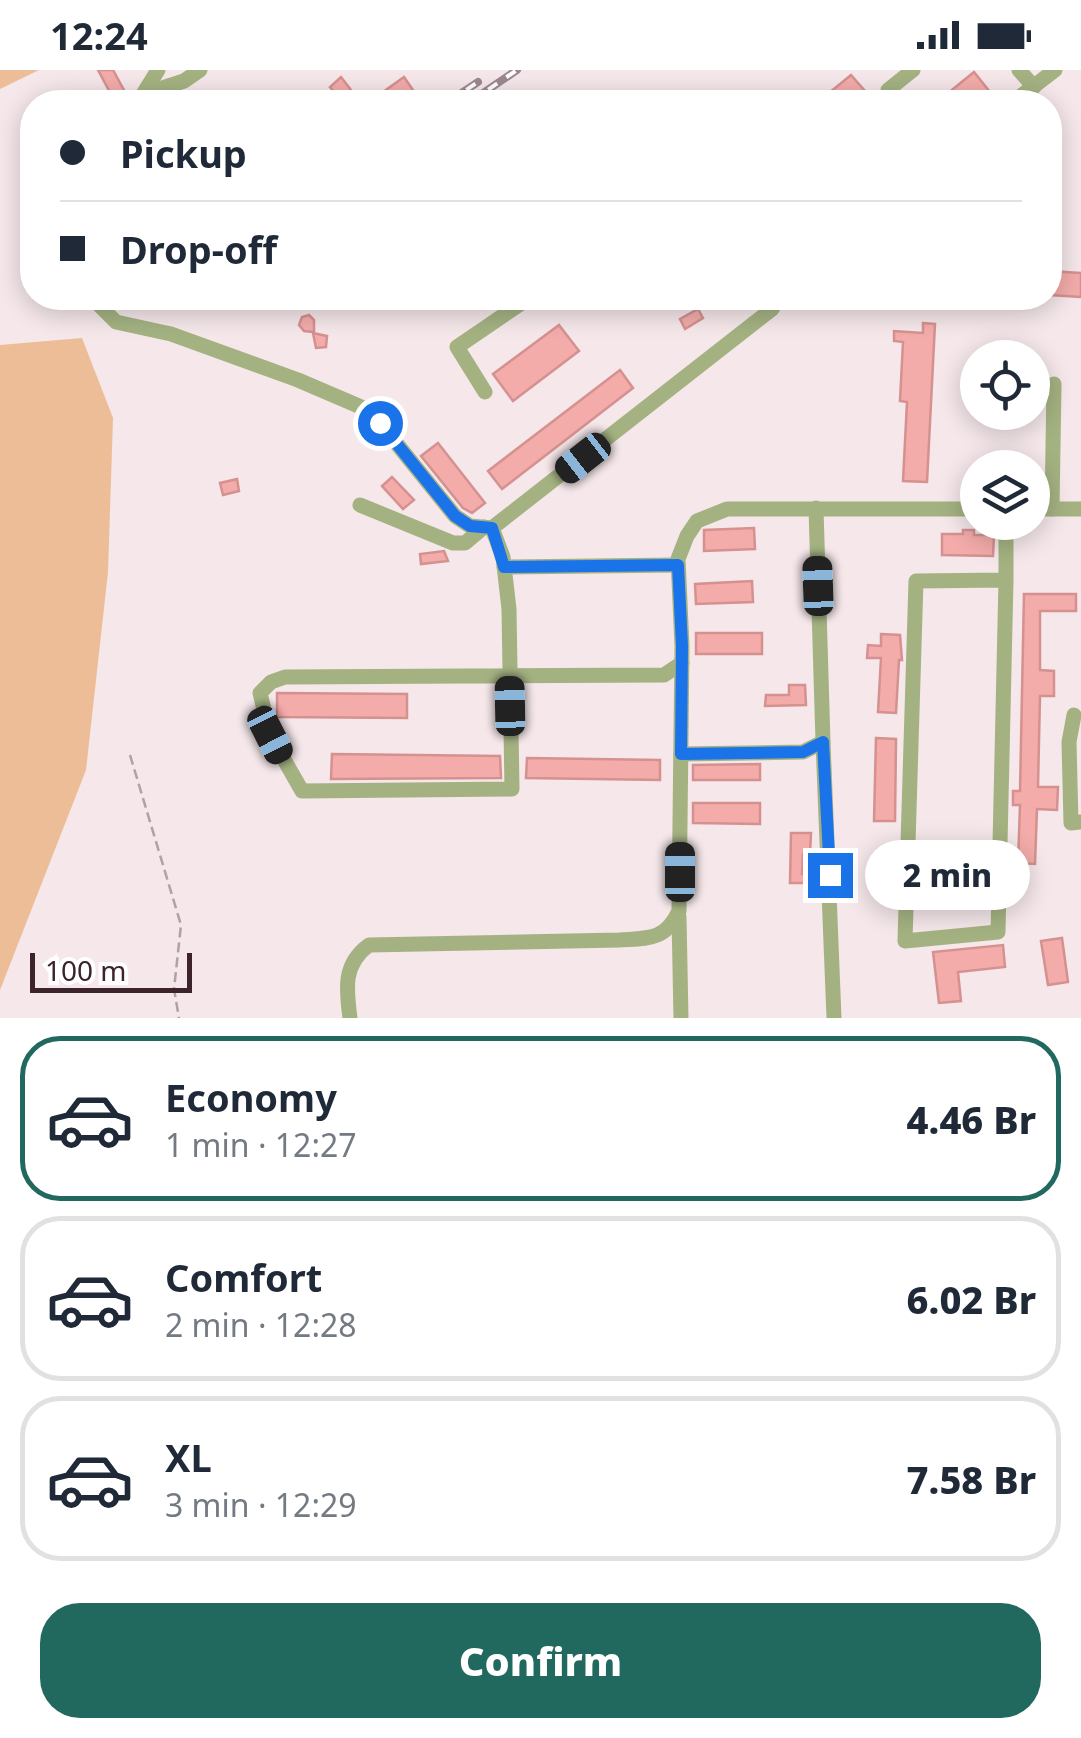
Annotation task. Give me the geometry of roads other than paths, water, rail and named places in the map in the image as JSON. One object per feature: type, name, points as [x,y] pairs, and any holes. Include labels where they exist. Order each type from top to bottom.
[{"type":"street","points":[[161,90],[200,70]]},
{"type":"street","points":[[888,90],[913,70]]},
{"type":"street","points":[[1020,70],[1034,86]]},
{"type":"street","points":[[1029,90],[1055,70]]},
{"type":"street","points":[[104,310],[116,322],[171,334],[298,380],[360,408],[380,423],[455,516],[470,526],[488,528]]},
{"type":"street","points":[[485,392],[457,347],[511,310]]},
{"type":"street","points":[[360,505],[453,543],[465,543],[772,310]]},
{"type":"street","points":[[1054,384],[1052,509],[1081,509]]},
{"type":"street","points":[[816,508],[834,1018]]},
{"type":"street","points":[[681,1018],[682,663],[678,565],[686,536],[697,521],[728,509],[960,508]]},
{"type":"street","points":[[488,528],[504,567],[509,609],[510,678],[512,789],[302,792],[270,735],[260,693],[271,682],[286,677],[510,678],[664,674],[682,663]]},
{"type":"street","points":[[1006,540],[1006,580],[998,932],[905,940],[916,581],[1006,580]]},
{"type":"street","points":[[504,567],[678,565]]},
{"type":"street","points":[[1074,714],[1068,742],[1071,823],[1081,822]]},
{"type":"street","points":[[681,754],[803,752],[823,742]]},
{"type":"street","points":[[350,1018],[348,968],[356,954],[369,945],[653,937],[672,928],[679,911]]},
{"type":"railway","points":[[488,90],[517,70]]},
{"type":"railway","points":[[466,90],[478,82]]}]
